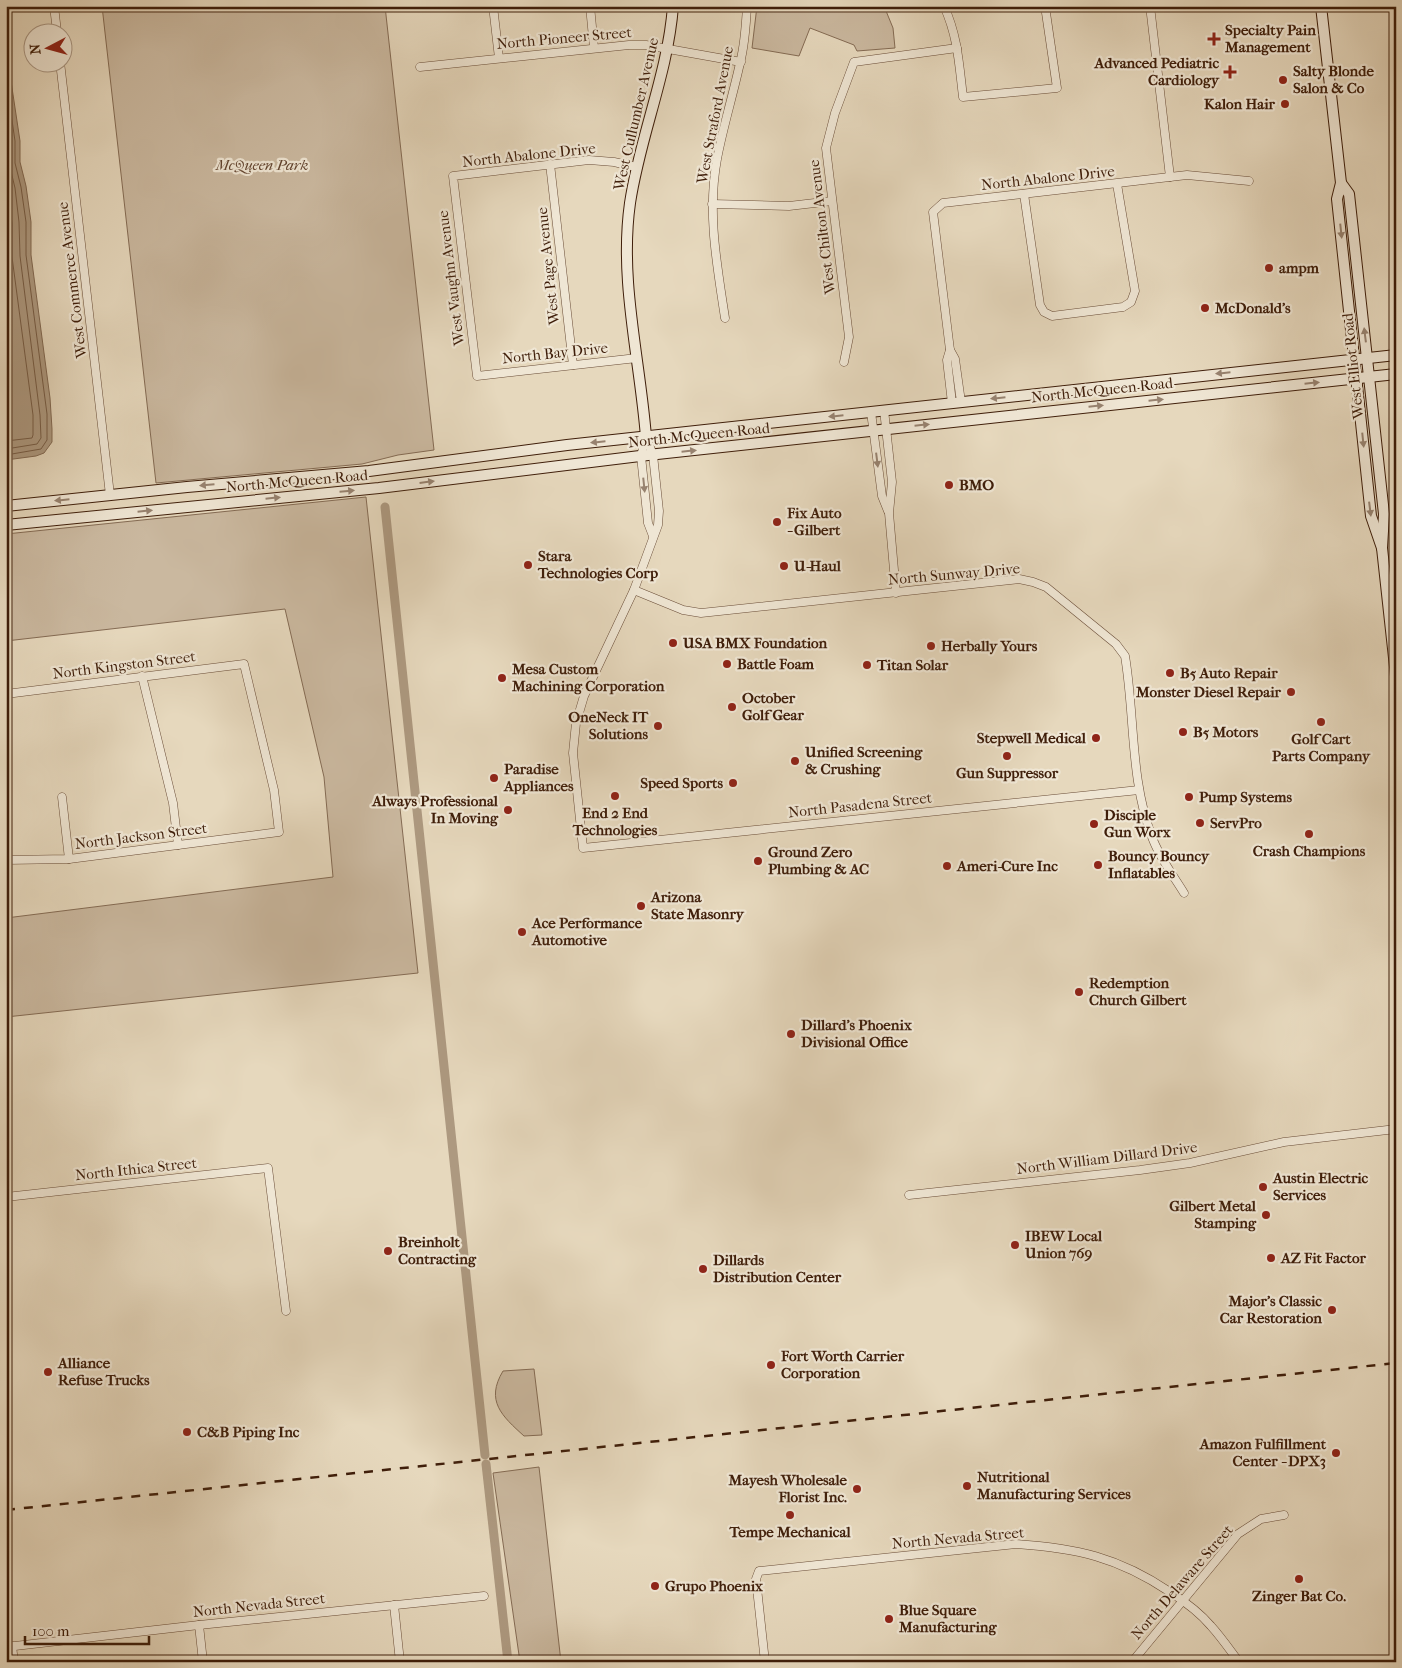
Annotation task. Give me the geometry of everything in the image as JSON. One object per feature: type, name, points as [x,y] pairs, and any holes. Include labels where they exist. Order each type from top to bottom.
[{"type":"main road","name":"West Cullumber Avenue","points":[[646,437],[626,253],[630,204],[636,167],[668,49],[673,6]]},
{"type":"main road","name":"West Elliot Road","points":[[1321,6],[1341,183],[1337,199],[1371,516],[1382,548]]},
{"type":"main road","name":"West Elliot Road","points":[[1341,183],[1349,194],[1368,358],[1384,514],[1382,548],[1396,676]]},
{"type":"main road","name":"North McQueen Road","points":[[6,506],[377,470],[567,445],[1396,355]]},
{"type":"main road","name":"North McQueen Road","points":[[6,525],[379,488],[641,456],[1396,374]]},
{"type":"main road","points":[[1116,385],[1118,404]]},
{"type":"main road","points":[[377,470],[379,488]]},
{"type":"main road","points":[[187,487],[190,506]]},
{"type":"street","points":[[54,6],[56,22]]},
{"type":"street","points":[[493,6],[500,58]]},
{"type":"street","points":[[590,6],[594,48]]},
{"type":"street","name":"West Straford Avenue","points":[[725,318],[714,248],[712,204],[718,152],[741,62],[747,6]]},
{"type":"street","points":[[944,6],[953,25],[962,97],[1057,88],[1045,6]]},
{"type":"street","points":[[1150,6],[1170,178]]},
{"type":"street","name":"North Pioneer Street","points":[[420,67],[629,45],[646,45],[741,62]]},
{"type":"street","name":"West Chilton Avenue","points":[[844,362],[849,337],[826,148],[835,113],[854,62],[957,48]]},
{"type":"street","name":"West Commerce Avenue","points":[[61,72],[110,495]]},
{"type":"street","name":"North Abalone Drive","points":[[453,176],[589,160],[614,162],[636,167]]},
{"type":"street","name":"West Page Avenue","points":[[550,164],[572,365]]},
{"type":"street","name":"West Vaughn Avenue","points":[[453,176],[477,376]]},
{"type":"street","name":"North Abalone Drive","points":[[950,350],[933,212],[943,203],[1187,176],[1249,181]]},
{"type":"street","points":[[1024,194],[1040,305],[1044,312],[1052,316],[1123,307],[1131,302],[1135,291],[1117,184]]},
{"type":"street","points":[[712,204],[789,206],[832,201]]},
{"type":"street","points":[[950,350],[955,359],[956,366],[956,403]]},
{"type":"street","points":[[950,350],[947,367],[956,403]]},
{"type":"street","name":"North Bay Drive","points":[[477,376],[637,358]]},
{"type":"street","points":[[947,367],[956,366]]},
{"type":"street","points":[[884,410],[892,482],[889,513],[896,593]]},
{"type":"street","points":[[871,412],[882,496],[889,513]]},
{"type":"street","points":[[634,590],[658,525],[659,512],[653,455],[646,437]]},
{"type":"street","points":[[646,437],[641,456],[648,522],[653,536]]},
{"type":"street","name":"North Sunway Drive","points":[[634,590],[683,610],[701,613],[1020,579],[1046,587],[1116,644],[1125,656],[1139,790],[1152,838],[1163,861],[1184,893]]},
{"type":"street","name":"North Pasadena Street","points":[[634,590],[584,696],[576,723],[573,753],[583,848],[1139,790]]},
{"type":"street","name":"North Kingston Street","points":[[6,694],[244,664],[274,790],[279,832]]},
{"type":"street","points":[[142,676],[173,803],[178,846]]},
{"type":"street","points":[[62,798],[69,858]]},
{"type":"street","name":"North Jackson Street","points":[[6,860],[69,858],[279,832]]},
{"type":"street","name":"North William Dillard Drive","points":[[909,1194],[1140,1170],[1190,1163],[1284,1142],[1396,1129]]},
{"type":"street","name":"North Ithica Street","points":[[6,1197],[268,1168],[286,1311]]},
{"type":"street","name":"North Delaware Street","points":[[1132,1662],[1238,1534],[1261,1519],[1284,1515]]},
{"type":"street","name":"North Nevada Street","points":[[765,1662],[756,1578],[759,1571],[1016,1544],[1050,1546],[1085,1552],[1120,1564],[1152,1580],[1183,1600],[1210,1624],[1239,1662]]},
{"type":"street","name":"North Nevada Street","points":[[9,1647],[199,1625],[484,1596]]},
{"type":"street","points":[[394,1605],[400,1662]]},
{"type":"street","points":[[199,1625],[203,1662]]},
{"type":"street","points":[[9,1647],[14,1662]]},
{"type":"green space","name":"McQueen Park","points":[[102,6],[385,6],[434,450],[398,455],[362,464],[156,483]]},
{"type":"green space","points":[[757,6],[884,6],[893,28],[895,48],[857,51],[854,45],[810,28],[799,56],[752,48]]},
{"type":"green space","points":[[366,497],[418,973],[6,1017],[6,918],[333,877],[324,777],[285,609],[6,641],[6,534]]},
{"type":"green space","points":[[534,1369],[542,1435],[524,1436],[509,1422],[498,1407],[496,1391],[503,1371]]},
{"type":"green space","points":[[539,1467],[561,1662],[520,1662],[493,1473]]},
{"type":"water","points":[[6,48],[20,141],[20,162],[26,186],[31,222],[31,255],[50,398],[52,442],[44,453],[36,456],[6,460]]},
{"type":"waterway","points":[[1394,386],[1395,393]]},
{"type":"waterway","points":[[385,507],[485,1455]]},
{"type":"waterway","points":[[486,1464],[508,1662]]},
{"type":"railway","points":[[6,1510],[1396,1363]]},
{"type":"place","name":"Specialty Pain Management","points":[[1214,39]]},
{"type":"place","name":"Advanced Pediatric Cardiology","points":[[1230,72]]},
{"type":"place","name":"Salty Blonde Salon & Co","points":[[1283,80]]},
{"type":"place","name":"Kalon Hair","points":[[1285,104]]},
{"type":"place","name":"ampm","points":[[1269,268]]},
{"type":"place","name":"McDonald's","points":[[1205,308]]},
{"type":"place","name":"BMO","points":[[949,485]]},
{"type":"place","name":"Fix Auto - Gilbert","points":[[777,522]]},
{"type":"place","name":"Stara Technologies Corp","points":[[528,565]]},
{"type":"place","name":"U-Haul","points":[[784,566]]},
{"type":"place","name":"USA BMX Foundation","points":[[673,643]]},
{"type":"place","name":"Herbally Yours","points":[[931,646]]},
{"type":"place","name":"Battle Foam","points":[[727,664]]},
{"type":"place","name":"Titan Solar","points":[[867,665]]},
{"type":"place","name":"B5 Auto Repair","points":[[1170,673]]},
{"type":"place","name":"Mesa Custom Machining Corporation","points":[[502,678]]},
{"type":"place","name":"Monster Diesel Repair","points":[[1291,692]]},
{"type":"place","name":"October Golf Gear","points":[[732,707]]},
{"type":"place","name":"Golf Cart Parts Company","points":[[1321,722]]},
{"type":"place","name":"OneNeck IT Solutions","points":[[658,726]]},
{"type":"place","name":"B5 Motors","points":[[1183,732]]},
{"type":"place","name":"Stepwell Medical","points":[[1096,738]]},
{"type":"place","name":"Gun Suppressor","points":[[1007,756]]},
{"type":"place","name":"Unified Screening & Crushing","points":[[795,761]]},
{"type":"place","name":"Paradise Appliances","points":[[494,778]]},
{"type":"place","name":"Speed Sports","points":[[733,783]]},
{"type":"place","name":"End 2 End Technologies","points":[[615,796]]},
{"type":"place","name":"Pump Systems","points":[[1189,797]]},
{"type":"place","name":"Always Professional In Moving","points":[[508,810]]},
{"type":"place","name":"ServPro","points":[[1200,823]]},
{"type":"place","name":"Disciple Gun Worx","points":[[1094,824]]},
{"type":"place","name":"Crash Champions","points":[[1309,834]]},
{"type":"place","name":"Ground Zero Plumbing & AC","points":[[758,861]]},
{"type":"place","name":"Bouncy Bouncy Inflatables","points":[[1098,865]]},
{"type":"place","name":"Ameri-Cure Inc","points":[[947,866]]},
{"type":"place","name":"Arizona State Masonry","points":[[641,906]]},
{"type":"place","name":"Ace Performance Automotive","points":[[522,932]]},
{"type":"place","name":"Redemption Church Gilbert","points":[[1079,992]]},
{"type":"place","name":"Dillard's Phoenix Divisional Office","points":[[791,1034]]},
{"type":"place","name":"Austin Electric Services","points":[[1263,1187]]},
{"type":"place","name":"Gilbert Metal Stamping","points":[[1266,1215]]},
{"type":"place","name":"IBEW Local Union 769","points":[[1015,1245]]},
{"type":"place","name":"Breinholt Contracting","points":[[388,1251]]},
{"type":"place","name":"AZ Fit Factor","points":[[1271,1258]]},
{"type":"place","name":"Dillards Distribution Center","points":[[703,1269]]},
{"type":"place","name":"Major's Classic Car Restoration","points":[[1332,1310]]},
{"type":"place","name":"Fort Worth Carrier Corporation","points":[[771,1365]]},
{"type":"place","name":"Alliance Refuse Trucks","points":[[48,1372]]},
{"type":"place","name":"C&B Piping Inc","points":[[187,1432]]},
{"type":"place","name":"Amazon Fulfillment Center - DPX3","points":[[1336,1453]]},
{"type":"place","name":"Nutritional Manufacturing Services","points":[[967,1486]]},
{"type":"place","name":"Mayesh Wholesale Florist Inc.","points":[[857,1489]]},
{"type":"place","name":"Tempe Mechanical","points":[[790,1515]]},
{"type":"place","name":"Zinger Bat Co.","points":[[1299,1579]]},
{"type":"place","name":"Grupo Phoenix","points":[[655,1586]]},
{"type":"place","name":"Blue Square Manufacturing","points":[[889,1619]]}]
